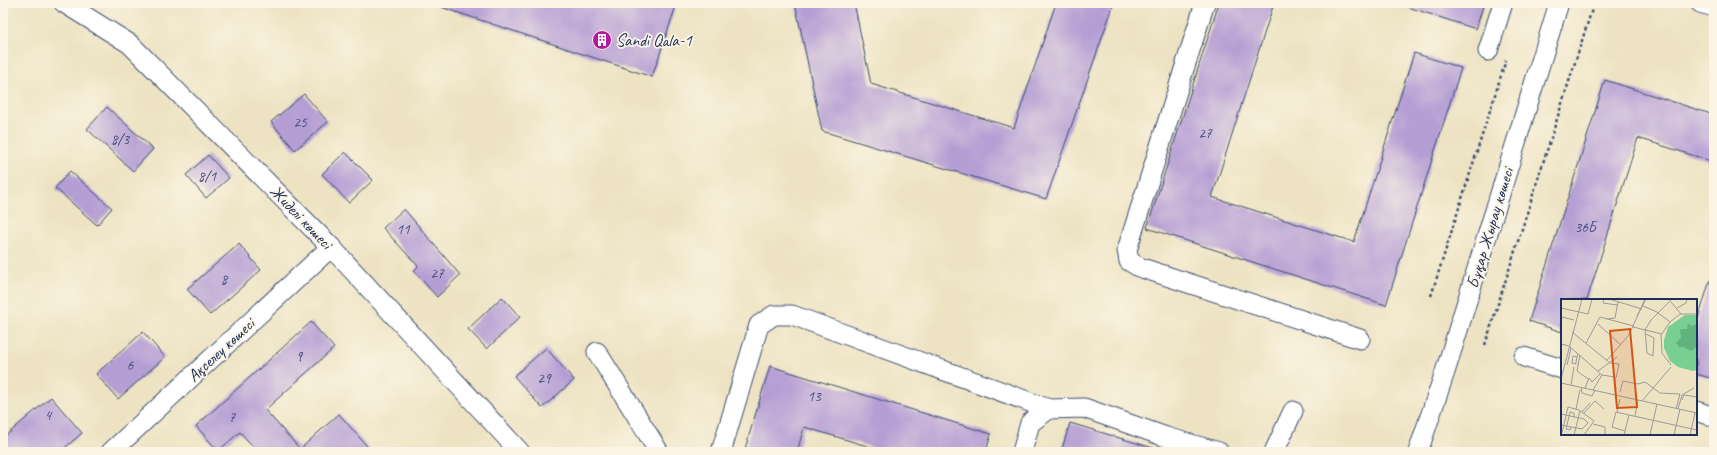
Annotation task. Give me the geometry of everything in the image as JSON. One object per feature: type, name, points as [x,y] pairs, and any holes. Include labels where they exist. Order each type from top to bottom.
[{"type":"street","name":"Жиделі көшесі","points":[[64,3],[130,44],[331,247],[520,452]]},
{"type":"street","points":[[1205,3],[1127,250],[1129,261],[1139,267],[1360,339]]},
{"type":"street","points":[[1488,51],[1503,3]]},
{"type":"street","name":"Бұқар Жырау көшесі","points":[[1418,452],[1446,369],[1559,3]]},
{"type":"street","points":[[1700,3],[1714,7]]},
{"type":"street","name":"Ақселеу көшесі","points":[[111,452],[331,247]]},
{"type":"street","points":[[721,452],[759,325],[774,315],[792,315],[1049,409],[1084,408],[1184,448],[1219,452]]},
{"type":"street","points":[[597,352],[659,452]]},
{"type":"street","points":[[1524,357],[1561,369]]},
{"type":"street","points":[[1022,452],[1030,423],[1049,409]]},
{"type":"street","points":[[1274,452],[1293,411]]},
{"type":"street","points":[[1697,411],[1714,417]]},
{"type":"path","points":[[1485,345],[1594,3]]},
{"type":"path","points":[[1431,296],[1508,56]]},
{"type":"building","name":"Sandi Qala-1","points":[[438,3],[677,3],[652,77],[438,6]]},
{"type":"building","points":[[795,3],[854,3],[871,84],[1014,128],[1056,3],[1114,3],[1046,199],[822,131]]},
{"type":"building","points":[[1219,3],[1274,3],[1212,197],[1354,242],[1414,53],[1461,68],[1386,305],[1147,228]]},
{"type":"building","points":[[1405,3],[1484,3],[1476,29],[1405,6]]},
{"type":"building","points":[[1605,80],[1714,115],[1714,162],[1638,138],[1587,299],[1561,299],[1561,332],[1529,321]]},
{"type":"building","points":[[304,94],[328,122],[295,150],[271,122]]},
{"type":"building","points":[[107,107],[153,149],[133,171],[87,129]]},
{"type":"building","points":[[345,152],[373,180],[349,203],[322,174]]},
{"type":"building","points":[[208,155],[229,178],[206,198],[186,175]]},
{"type":"building","points":[[70,171],[112,208],[97,225],[55,188]]},
{"type":"building","points":[[404,209],[460,275],[437,297],[414,271],[418,266],[383,228]]},
{"type":"building","points":[[239,244],[261,270],[210,315],[187,289]]},
{"type":"building","points":[[1710,280],[1714,281],[1714,379],[1697,374],[1697,323]]},
{"type":"building","points":[[502,297],[520,317],[487,349],[468,329]]},
{"type":"building","points":[[311,322],[334,348],[265,410],[300,449],[339,414],[372,452],[258,452],[240,432],[218,451],[196,426]]},
{"type":"building","points":[[143,332],[165,357],[118,399],[96,374]]},
{"type":"building","points":[[546,348],[574,380],[542,408],[514,376]]},
{"type":"building","points":[[770,366],[991,434],[986,452],[887,452],[804,427],[797,452],[744,452]]},
{"type":"building","points":[[51,397],[82,433],[60,452],[3,452],[3,438]]},
{"type":"building","points":[[1070,423],[1153,448],[1152,452],[1061,452]]},
{"type":"place","name":"Sandi Qala-1","points":[[602,40]]}]
